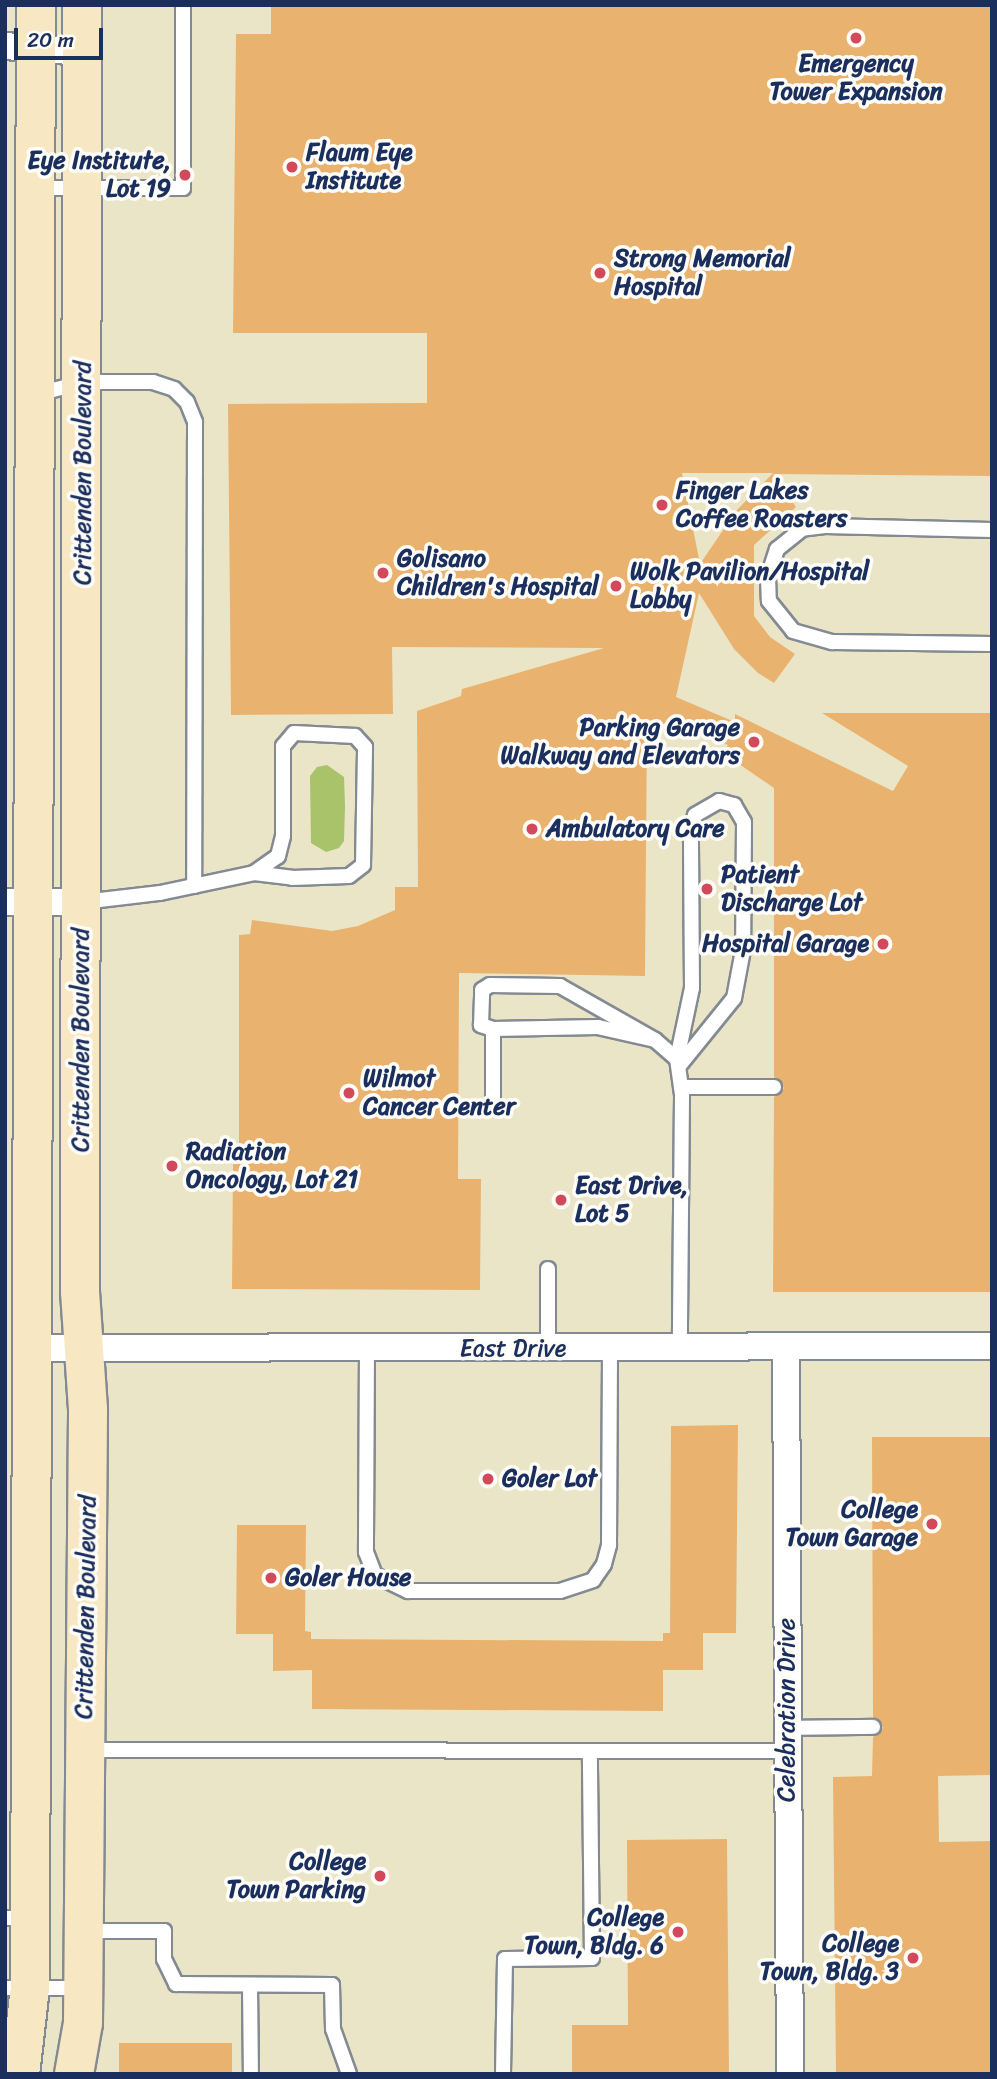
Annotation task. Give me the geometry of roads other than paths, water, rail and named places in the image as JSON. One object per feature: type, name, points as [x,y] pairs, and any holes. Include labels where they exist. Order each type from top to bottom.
[{"type":"street","name":"Crittenden Boulevard","points":[[20,2074],[18,1918],[30,1749],[34,1348],[20,902],[36,394],[36,188],[21,49],[36,5]]},
{"type":"street","name":"Crittenden Boulevard","points":[[74,2074],[83,2023],[88,1409],[80,1291],[82,5]]},
{"type":"street","points":[[21,49],[82,52]]},
{"type":"street","points":[[20,902],[81,902]]},
{"type":"street","name":"Celebration Drive","points":[[786,1346],[790,2074]]},
{"type":"street","name":"East Drive","points":[[34,1348],[610,1349],[992,1346]]},
{"type":"street","points":[[30,1749],[85,1750]]},
{"type":"lane","points":[[36,188],[183,188],[183,5]]},
{"type":"lane","points":[[36,394],[83,382],[153,382],[174,388],[187,402],[195,422],[194,886]]},
{"type":"lane","points":[[992,530],[825,526],[802,529],[777,549],[768,577],[769,601],[793,631],[832,642],[992,644]]},
{"type":"lane","points":[[81,902],[194,886],[254,873],[349,876],[363,865],[365,747],[355,736],[295,733],[283,746],[283,836],[278,856],[254,873]]},
{"type":"lane","points":[[678,1063],[734,998],[743,950],[744,822],[734,805],[719,801],[695,815],[691,831],[692,988],[678,1063],[681,1087],[680,1348]]},
{"type":"lane","points":[[655,1040],[598,1027],[494,1028],[481,1025],[482,990],[490,985],[560,986],[655,1040],[678,1063]]},
{"type":"lane","points":[[493,1104],[494,1028]]},
{"type":"lane","points":[[681,1087],[774,1087]]},
{"type":"lane","points":[[548,1269],[548,1349]]},
{"type":"lane","points":[[367,1349],[366,1552],[375,1575],[408,1591],[578,1587],[593,1580],[604,1564],[608,1521],[610,1349]]},
{"type":"lane","points":[[85,1750],[590,1751],[787,1740],[873,1727]]},
{"type":"lane","points":[[503,2074],[505,1959],[592,1958],[590,1751]]},
{"type":"lane","points":[[83,1931],[164,1931],[164,1959],[176,1984],[332,1985],[333,2029],[349,2074]]},
{"type":"lane","points":[[250,1985],[251,2074]]},
{"type":"lane","points":[[18,1988],[83,1988]]},
{"type":"place","name":"Emergency Tower Expansion","points":[[856,38]]},
{"type":"place","name":"Flaum Eye Institute","points":[[292,167]]},
{"type":"place","name":"Eye Institute, Lot 19","points":[[185,175]]},
{"type":"place","name":"Strong Memorial Hospital","points":[[600,273]]},
{"type":"place","name":"Finger Lakes Coffee Roasters","points":[[662,505]]},
{"type":"place","name":"Golisano Children's Hospital","points":[[383,573]]},
{"type":"place","name":"Wolk Pavilion/Hospital Lobby","points":[[616,586]]},
{"type":"place","name":"Parking Garage Walkway and Elevators","points":[[754,742]]},
{"type":"place","name":"Ambulatory Care","points":[[532,829]]},
{"type":"place","name":"Patient Discharge Lot","points":[[707,889]]},
{"type":"place","name":"Hospital Garage","points":[[883,944]]},
{"type":"place","name":"Wilmot Cancer Center","points":[[349,1093]]},
{"type":"place","name":"Radiation Oncology, Lot 21","points":[[172,1166]]},
{"type":"place","name":"East Drive, Lot 5","points":[[561,1200]]},
{"type":"place","name":"Goler Lot","points":[[488,1479]]},
{"type":"place","name":"College Town Garage","points":[[932,1524]]},
{"type":"place","name":"Goler House","points":[[271,1578]]},
{"type":"place","name":"College Town Parking","points":[[380,1876]]},
{"type":"place","name":"College Town, Bldg. 6","points":[[678,1932]]},
{"type":"place","name":"College Town, Bldg. 3","points":[[913,1958]]}]
